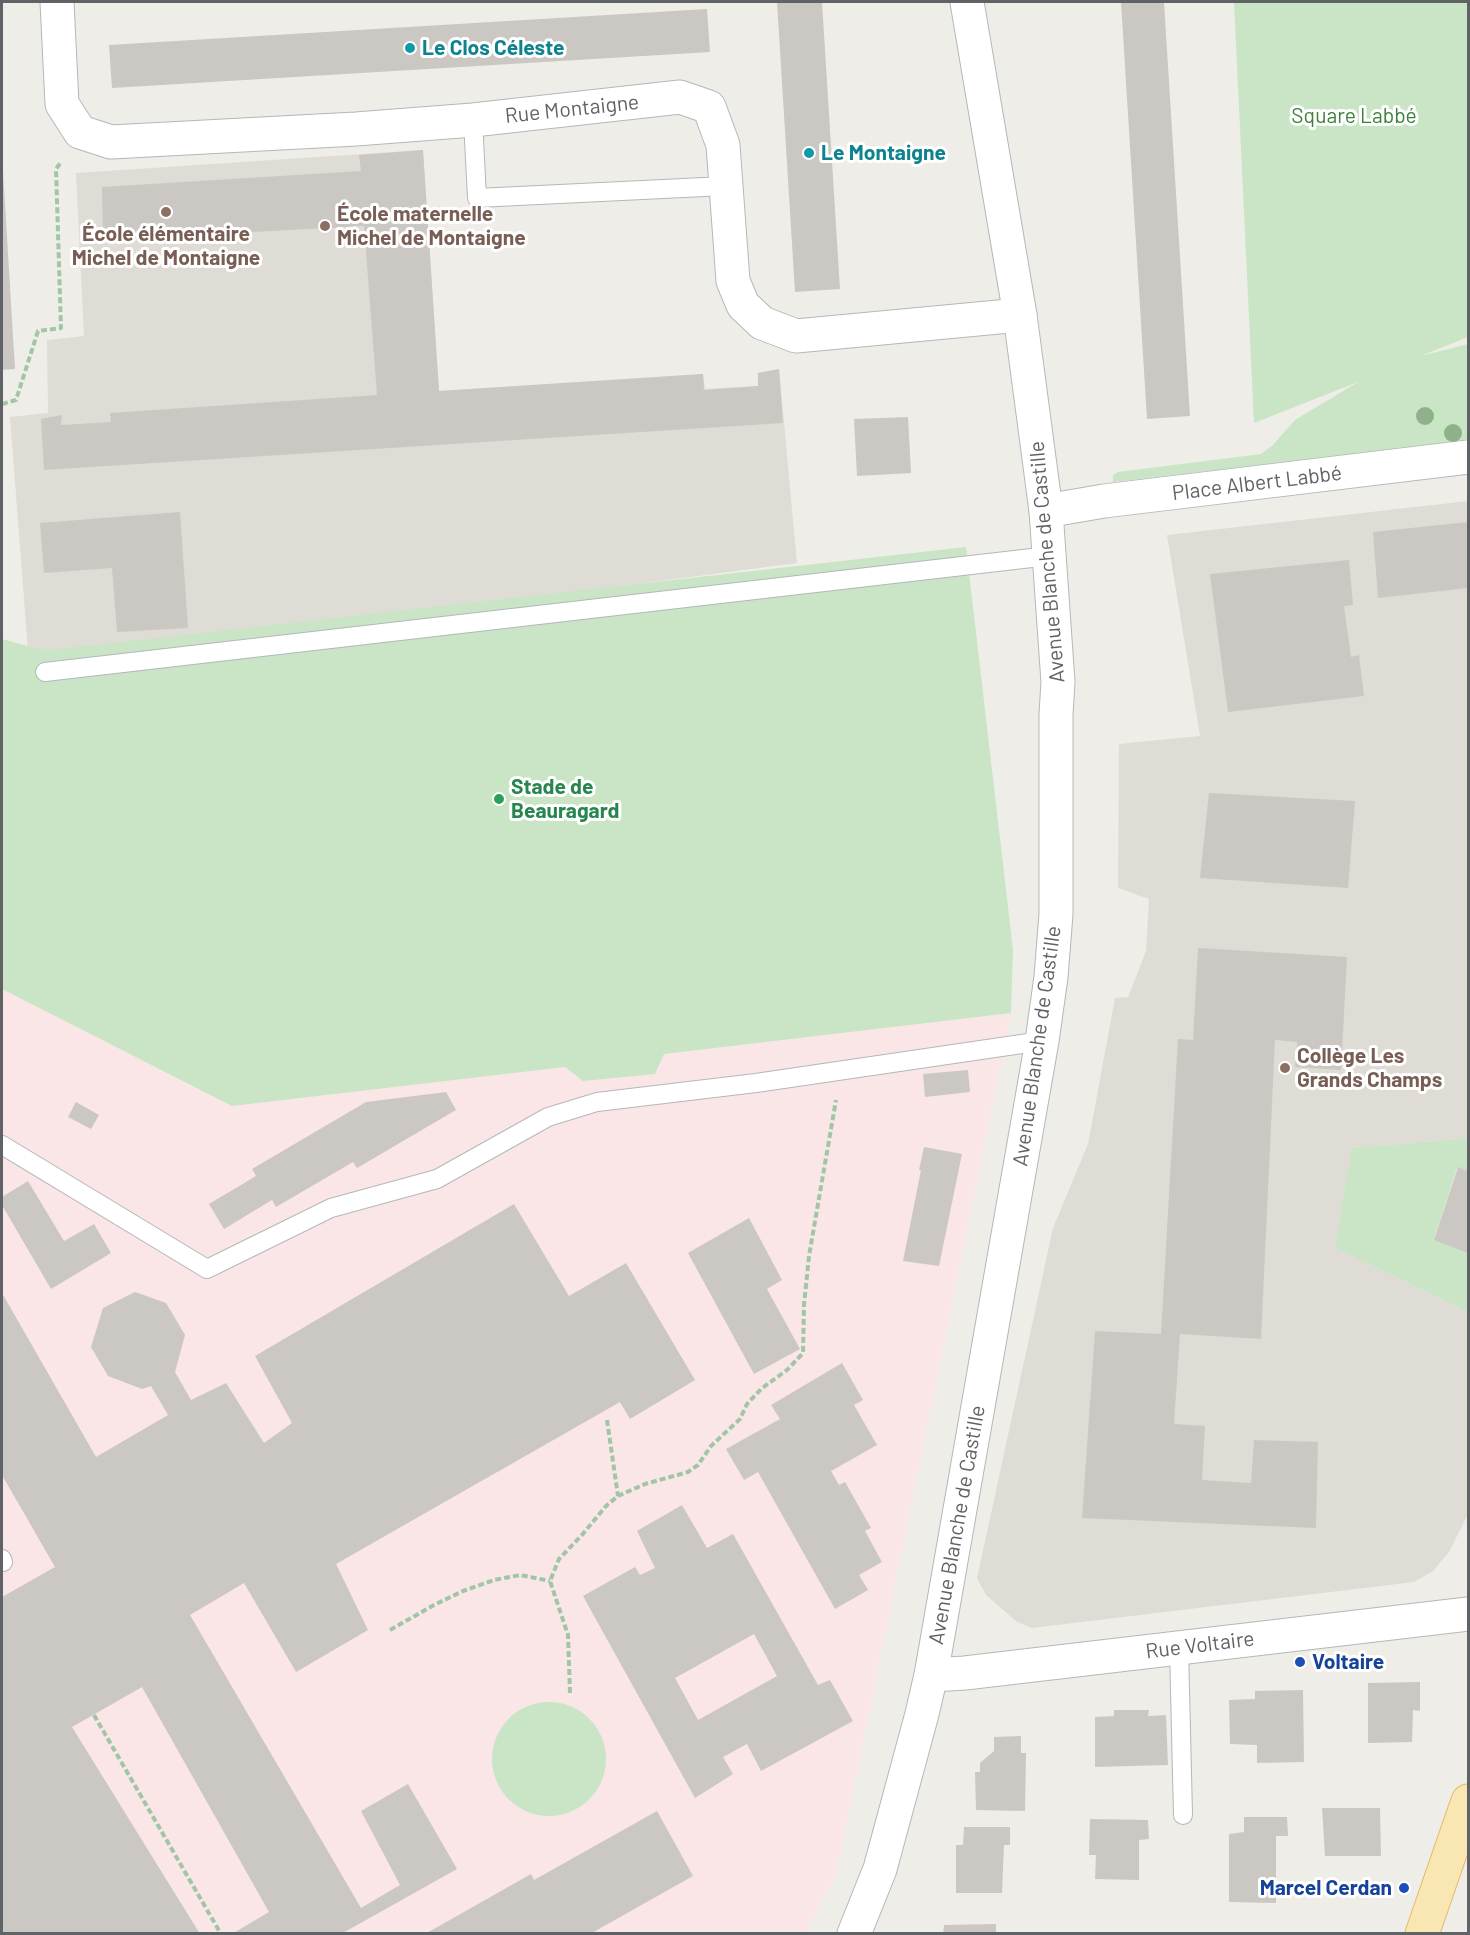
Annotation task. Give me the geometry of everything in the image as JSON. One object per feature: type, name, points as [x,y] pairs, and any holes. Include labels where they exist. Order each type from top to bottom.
[{"type":"main road","points":[[1422,1934],[1468,1801]]},
{"type":"street","points":[[57,2],[62,104],[80,132]]},
{"type":"street","name":"Avenue Blanche de Castille","points":[[854,1934],[880,1869],[931,1675],[1042,1041],[1056,915],[1058,682],[1046,511],[1020,315],[967,2]]},
{"type":"street","name":"Rue Montaigne","points":[[80,132],[111,142],[356,129],[473,120],[680,97],[709,107],[723,145],[733,281],[743,305],[762,323],[796,336],[1020,315]]},
{"type":"street","name":"Place Albert Labbé","points":[[1046,511],[1104,501],[1468,457]]},
{"type":"street","name":"Rue Voltaire","points":[[931,1675],[1468,1614]]},
{"type":"lane","points":[[473,120],[477,198],[725,186]]},
{"type":"lane","points":[[45,672],[1050,556]]},
{"type":"lane","points":[[2,1145],[207,1269],[331,1208],[437,1179],[548,1117],[597,1102],[756,1083],[1042,1041]]},
{"type":"lane","points":[[1179,1648],[1184,1815]]},
{"type":"path","points":[[2,404],[16,400],[38,331],[62,328],[56,169],[80,132]]},
{"type":"path","points":[[570,1693],[568,1635],[550,1581],[559,1559],[606,1506],[618,1496],[645,1484],[688,1472],[698,1465],[711,1446],[740,1419],[747,1404],[762,1388],[787,1370],[803,1353],[804,1305],[809,1256],[841,1070]]},
{"type":"path","points":[[607,1420],[618,1496]]},
{"type":"path","points":[[390,1630],[463,1591],[494,1580],[520,1575],[550,1581]]},
{"type":"path","points":[[94,1715],[221,1934]]},
{"type":"shaded area","points":[[423,150],[439,391],[703,374],[705,389],[758,386],[758,373],[779,369],[797,563],[29,664],[10,417],[48,413],[47,340],[84,336],[76,173]]},
{"type":"shaded area","name":"Collège Les Grands Champs","points":[[1468,501],[1468,1138],[1353,1148],[1335,1248],[1468,1312],[1468,1514],[1449,1552],[1433,1571],[1414,1582],[1032,1628],[1017,1622],[986,1595],[977,1578],[1053,1228],[1088,1144],[1115,998],[1128,997],[1146,951],[1149,899],[1118,888],[1119,744],[1200,736],[1167,535]]},
{"type":"shaded area","points":[[2,989],[232,1106],[565,1067],[583,1081],[655,1074],[664,1054],[1011,1013],[836,1875],[805,1933],[2,1933]]},
{"type":"green space","name":"Square Labbé","points":[[1234,2],[1468,2],[1468,337],[1421,356],[1468,344],[1468,441],[1113,482],[1113,475],[1118,472],[1261,454],[1273,445],[1295,420],[1358,382],[1254,423]]},
{"type":"green space","name":"Stade de Beauragard","points":[[966,547],[1013,950],[1011,1013],[664,1054],[655,1074],[583,1081],[565,1067],[232,1106],[2,989],[2,639],[39,649],[59,649]]},
{"type":"green space","points":[[1468,1138],[1468,1171],[1457,1168],[1434,1239],[1468,1253],[1468,1312],[1335,1248],[1352,1148]]},
{"type":"green space","points":[[549,1702],[571,1706],[589,1719],[602,1737],[606,1759],[602,1781],[589,1799],[571,1812],[549,1816],[527,1812],[509,1799],[496,1781],[492,1759],[496,1737],[509,1719],[527,1706]]},
{"type":"building","name":"Le Montaigne","points":[[777,2],[822,2],[840,289],[795,292]]},
{"type":"building","points":[[1121,2],[1164,2],[1190,416],[1147,419]]},
{"type":"building","name":"Le Clos Céleste","points":[[707,9],[710,52],[112,88],[109,45]]},
{"type":"building","points":[[423,150],[439,391],[703,374],[704,390],[758,386],[758,373],[779,369],[783,423],[44,470],[41,419],[62,415],[61,425],[111,422],[110,413],[377,395],[364,226],[103,240],[102,187],[361,171],[359,155]]},
{"type":"building","points":[[2,171],[15,369],[2,370]]},
{"type":"building","points":[[908,417],[911,473],[857,476],[854,419]]},
{"type":"building","points":[[180,512],[188,628],[117,632],[112,568],[44,573],[40,523]]},
{"type":"building","points":[[1468,522],[1468,588],[1378,598],[1373,532]]},
{"type":"building","points":[[1349,560],[1353,605],[1344,606],[1351,657],[1359,655],[1364,696],[1228,712],[1210,574]]},
{"type":"building","points":[[1209,793],[1355,801],[1348,888],[1200,878]]},
{"type":"building","points":[[1198,948],[1347,957],[1341,1070],[1295,1067],[1297,1042],[1275,1040],[1261,1339],[1180,1334],[1174,1424],[1205,1426],[1202,1480],[1251,1483],[1254,1440],[1318,1442],[1316,1528],[1082,1518],[1095,1331],[1161,1334],[1178,1039],[1193,1040]]},
{"type":"building","points":[[968,1070],[970,1092],[925,1097],[923,1074]]},
{"type":"building","points":[[446,1092],[456,1110],[357,1168],[353,1162],[276,1207],[272,1200],[224,1229],[209,1204],[256,1176],[252,1169],[366,1102]]},
{"type":"building","points":[[76,1102],[99,1115],[91,1129],[68,1117]]},
{"type":"building","points":[[924,1147],[962,1154],[939,1266],[903,1261]]},
{"type":"building","points":[[1458,1167],[1468,1171],[1468,1253],[1434,1240]]},
{"type":"building","points":[[28,1181],[64,1241],[94,1224],[111,1253],[51,1289],[2,1205],[2,1197]]},
{"type":"building","points":[[514,1204],[569,1296],[626,1263],[695,1380],[630,1419],[620,1402],[336,1564],[368,1630],[296,1672],[244,1583],[190,1615],[361,1908],[400,1885],[361,1811],[408,1784],[457,1869],[341,1934],[232,1934],[269,1912],[142,1687],[72,1727],[200,1934],[2,1934],[2,1597],[55,1567],[2,1475],[2,1293],[96,1457],[168,1415],[151,1386],[142,1389],[108,1376],[91,1347],[103,1308],[135,1292],[166,1303],[185,1335],[175,1372],[191,1400],[226,1383],[264,1443],[292,1423],[255,1356]]},
{"type":"building","points":[[749,1218],[782,1280],[767,1289],[800,1349],[754,1374],[688,1253]]},
{"type":"building","points":[[842,1363],[863,1400],[854,1405],[877,1445],[831,1471],[839,1485],[845,1482],[871,1528],[865,1531],[882,1562],[859,1575],[868,1590],[835,1609],[758,1472],[744,1480],[726,1449],[780,1419],[771,1405]]},
{"type":"building","points":[[682,1505],[707,1548],[733,1534],[818,1685],[830,1680],[853,1721],[761,1771],[747,1744],[723,1757],[733,1774],[695,1798],[583,1596],[635,1567],[640,1575],[655,1568],[637,1531]],"holes":[[[754,1634],[777,1676],[698,1720],[675,1678]]]},
{"type":"building","points":[[1420,1682],[1420,1711],[1413,1710],[1412,1742],[1368,1743],[1368,1683]]},
{"type":"building","points":[[1303,1690],[1304,1762],[1257,1763],[1257,1745],[1230,1744],[1229,1700],[1255,1699],[1255,1691]]},
{"type":"building","points":[[1114,1710],[1149,1710],[1148,1716],[1166,1715],[1168,1765],[1095,1767],[1095,1717],[1114,1716]]},
{"type":"building","points":[[1021,1736],[1021,1753],[1026,1753],[1025,1811],[976,1810],[975,1772],[980,1772],[980,1763],[994,1751],[994,1737]]},
{"type":"building","points":[[1322,1808],[1380,1808],[1381,1856],[1325,1856]]},
{"type":"building","points":[[657,1811],[693,1876],[590,1934],[425,1934],[531,1874],[534,1880]]},
{"type":"building","points":[[1244,1817],[1287,1817],[1288,1836],[1276,1836],[1276,1903],[1229,1902],[1229,1834],[1244,1832]]},
{"type":"building","points":[[1090,1819],[1148,1820],[1149,1839],[1139,1840],[1139,1880],[1095,1879],[1096,1855],[1089,1855]]},
{"type":"building","points":[[964,1827],[1010,1827],[1010,1845],[1004,1845],[1002,1893],[956,1893],[956,1845],[963,1845]]},
{"type":"building","points":[[996,1924],[996,1934],[943,1934],[944,1925]]},
{"type":"place","name":"Le Clos Céleste","points":[[410,48]]},
{"type":"place","name":"Le Montaigne","points":[[809,153]]},
{"type":"place","name":"École élémentaire Michel de Montaigne","points":[[166,212]]},
{"type":"place","name":"École maternelle Michel de Montaigne","points":[[325,226]]},
{"type":"place","name":"Stade de Beauragard","points":[[499,799]]},
{"type":"place","name":"Collège Les Grands Champs","points":[[1285,1068]]},
{"type":"place","name":"Voltaire","points":[[1300,1662]]},
{"type":"place","name":"Marcel Cerdan","points":[[1404,1888]]}]
